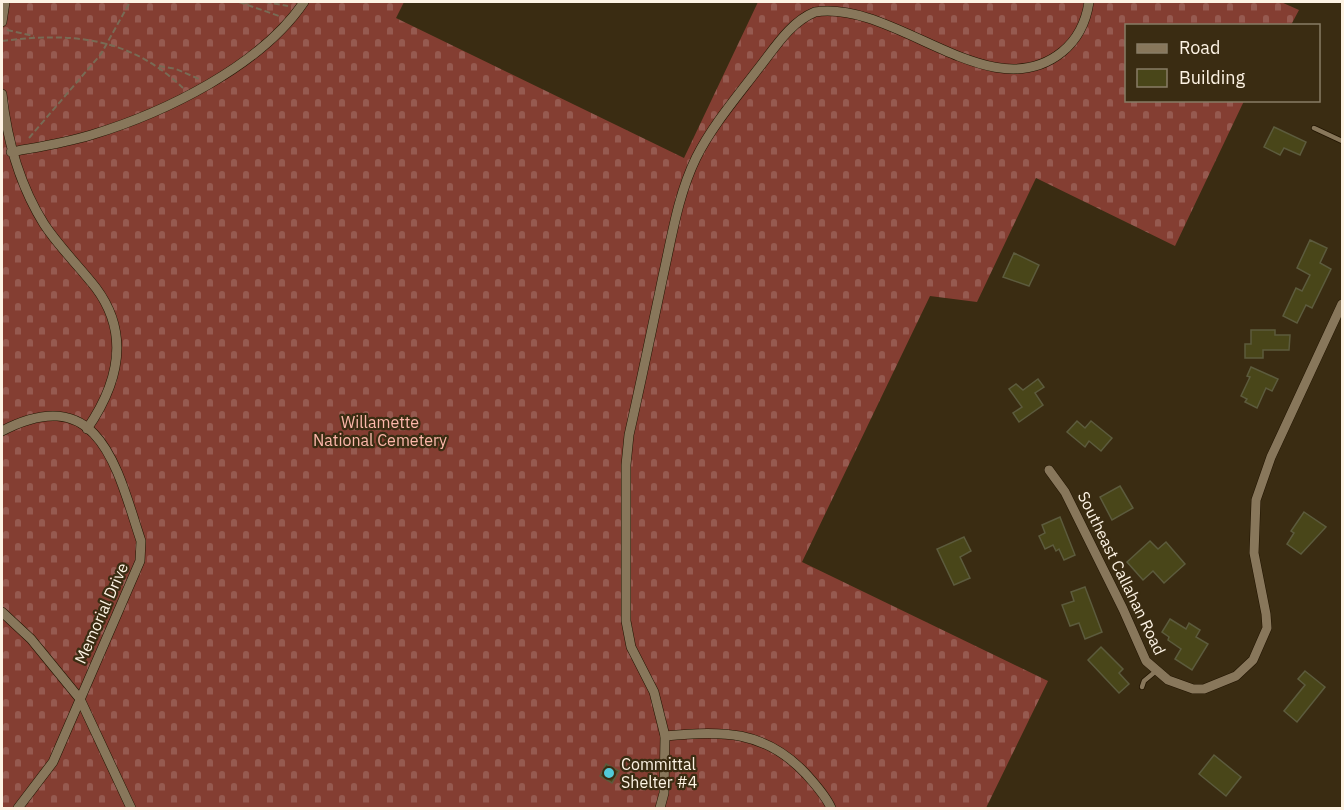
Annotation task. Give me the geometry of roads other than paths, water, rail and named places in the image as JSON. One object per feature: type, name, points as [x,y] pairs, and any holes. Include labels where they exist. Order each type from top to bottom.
[{"type":"street","points":[[2,22],[5,2]]},
{"type":"street","points":[[660,808],[664,793],[665,736],[654,692],[627,634],[627,450],[676,215],[688,176],[708,137],[786,35],[813,13],[841,6],[865,9],[988,61],[1022,67],[1047,61],[1069,46],[1083,27],[1089,2]]},
{"type":"street","points":[[16,151],[99,133],[142,117],[189,94],[254,53],[291,20],[302,5]]},
{"type":"street","points":[[2,93],[16,151],[44,224],[97,291],[110,315],[117,347],[115,375],[105,400],[87,429]]},
{"type":"street","name":"Southeast Callahan Road","points":[[1049,470],[1065,492],[1146,661],[1156,671],[1182,686],[1204,689],[1226,681],[1246,669],[1259,650],[1267,621],[1254,553],[1256,500],[1271,457],[1342,304]]},
{"type":"street","name":"Memorial Drive","points":[[2,431],[22,420],[50,415],[81,423],[98,436],[113,459],[141,541],[142,551],[140,561],[53,762],[18,808]]},
{"type":"street","points":[[2,612],[31,639],[80,699],[131,808]]},
{"type":"street","points":[[665,736],[702,732],[732,733],[757,740],[796,763],[831,808]]},
{"type":"lane","points":[[1314,128],[1342,141]]},
{"type":"lane","points":[[1142,687],[1144,681],[1156,671]]},
{"type":"place","name":"Committal Shelter #4","points":[[609,773]]},
{"type":"park label","name":"Willamette National Cemetery","points":[[380,431]]}]
